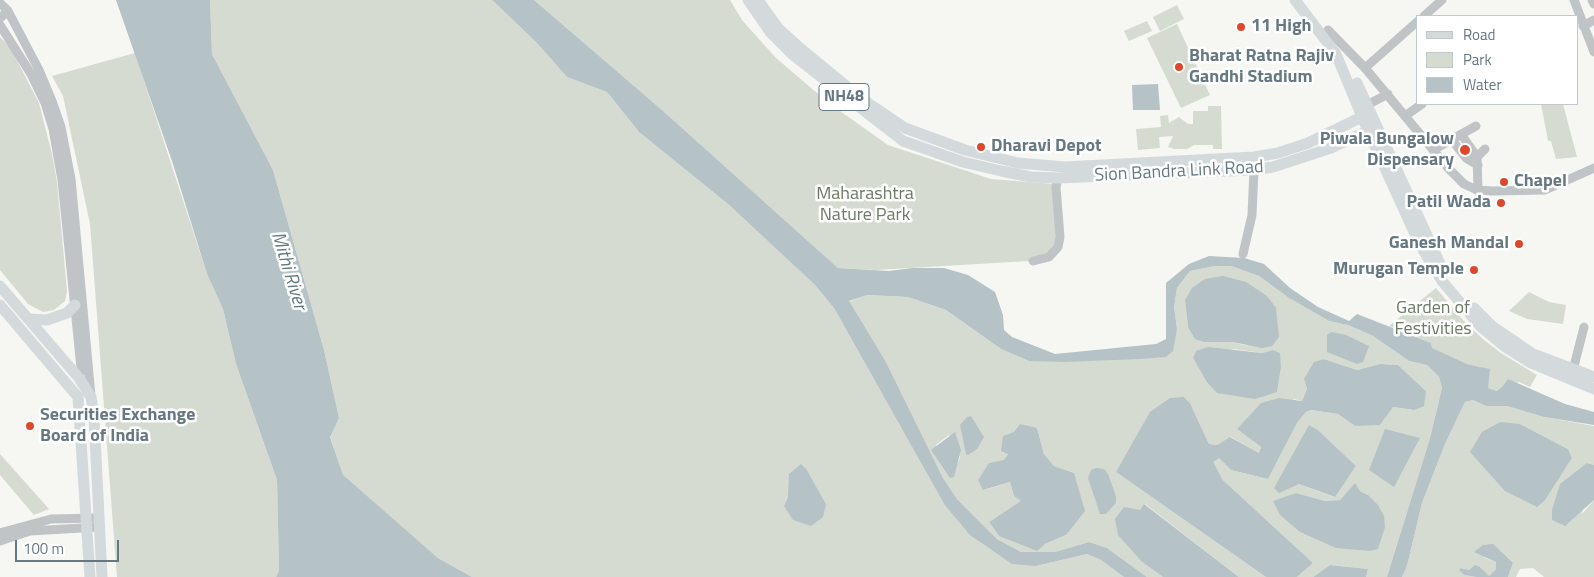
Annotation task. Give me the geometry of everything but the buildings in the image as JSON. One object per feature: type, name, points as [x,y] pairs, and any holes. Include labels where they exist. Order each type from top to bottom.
[{"type":"main road","name":"Sion Bandra Link Road","points":[[748,0],[770,32],[793,56],[881,126],[903,141],[962,162],[1031,177],[1058,178],[1254,170],[1272,167],[1304,157],[1341,144],[1372,129]]},
{"type":"main road","points":[[758,0],[778,28],[800,48],[862,99],[904,128],[965,150],[1018,163],[1065,167],[1254,157],[1278,153],[1308,143],[1366,112]]},
{"type":"main road","points":[[1295,0],[1336,54],[1366,112]]},
{"type":"main road","points":[[1304,0],[1341,50],[1372,129],[1435,258],[1448,277],[1492,326],[1530,358],[1594,389]]},
{"type":"main road","points":[[1196,160],[1197,173]]},
{"type":"main road","points":[[1166,162],[1166,174]]},
{"type":"main road","points":[[0,286],[79,378],[91,397],[102,577]]},
{"type":"main road","points":[[0,305],[78,397],[90,577]]},
{"type":"main road","points":[[28,319],[47,320],[68,313],[75,305]]},
{"type":"main road","points":[[1530,358],[1594,377]]},
{"type":"street","points":[[1425,15],[1442,0]]},
{"type":"street","points":[[1574,0],[1594,52]]},
{"type":"street","points":[[1592,0],[1594,4]]},
{"type":"street","points":[[0,2],[8,11],[42,78],[61,128],[70,179],[91,397]]},
{"type":"street","points":[[0,18],[8,11]]},
{"type":"street","points":[[1583,26],[1594,20]]},
{"type":"street","points":[[1365,68],[1416,23]]},
{"type":"street","points":[[0,25],[31,74],[53,130],[62,180],[81,368],[79,378]]},
{"type":"street","points":[[1328,30],[1388,94],[1433,150],[1464,184],[1478,190],[1545,190],[1594,168]]},
{"type":"street","points":[[1366,112],[1388,94]]},
{"type":"street","points":[[1405,116],[1421,105]]},
{"type":"street","points":[[1433,150],[1476,126]]},
{"type":"street","points":[[1462,134],[1478,161]]},
{"type":"street","points":[[1452,140],[1466,158],[1478,161]]},
{"type":"street","points":[[1478,190],[1478,161],[1485,149]]},
{"type":"street","points":[[1243,254],[1252,215],[1254,170]]},
{"type":"street","points":[[1033,261],[1049,257],[1058,247],[1060,237],[1056,187],[1058,178]]},
{"type":"street","points":[[1573,370],[1584,327]]},
{"type":"street","points":[[0,533],[51,519],[86,523]]},
{"type":"street","points":[[0,540],[30,532],[99,522]]},
{"type":"green space","points":[[210,0],[492,0],[537,43],[567,77],[607,92],[639,132],[728,204],[815,285],[834,308],[944,504],[1036,566],[1087,554],[1101,560],[1124,577],[472,577],[438,558],[343,476],[330,436],[339,418],[324,350],[273,170],[212,54]],"holes":[[[807,470],[826,504],[784,506]]]},
{"type":"green space","name":"Maharashtra Nature Park","points":[[534,0],[730,0],[742,20],[776,58],[830,104],[888,145],[991,179],[1054,184],[1056,246],[1042,257],[1029,261],[876,270],[838,268],[662,110]]},
{"type":"green space","points":[[1177,5],[1184,19],[1160,31],[1153,17]]},
{"type":"green space","points":[[1147,21],[1152,31],[1129,41],[1124,31]]},
{"type":"green space","name":"Bharat Ratna Rajiv Gandhi Stadium","points":[[1177,24],[1210,95],[1181,108],[1147,38]]},
{"type":"green space","points":[[0,37],[10,47],[39,103],[57,182],[67,291],[65,301],[54,310],[43,312],[28,304],[0,270]]},
{"type":"green space","points":[[135,53],[207,274],[223,309],[236,364],[277,480],[279,570],[276,577],[117,577],[90,224],[63,96],[52,76]]},
{"type":"green space","points":[[1541,105],[1563,105],[1577,157],[1556,159],[1551,141],[1548,141]]},
{"type":"green space","points":[[1208,106],[1221,106],[1222,149],[1213,149],[1213,145],[1194,145],[1187,149],[1174,149],[1168,147],[1173,136],[1159,137],[1160,148],[1138,150],[1136,129],[1161,127],[1160,116],[1168,115],[1169,123],[1179,117],[1188,124],[1193,124],[1193,111],[1208,111]]},
{"type":"green space","points":[[1215,266],[1231,266],[1259,276],[1289,298],[1329,321],[1348,325],[1373,336],[1409,361],[1427,365],[1439,377],[1442,388],[1430,438],[1387,577],[1366,577],[1368,569],[1330,565],[1313,577],[1297,577],[1313,563],[1223,480],[1212,462],[1219,458],[1231,470],[1268,479],[1297,423],[1306,412],[1311,410],[1338,414],[1355,426],[1393,407],[1414,410],[1426,391],[1398,365],[1380,364],[1357,370],[1324,359],[1304,379],[1307,389],[1302,401],[1294,399],[1237,429],[1261,447],[1259,453],[1231,437],[1217,445],[1209,444],[1190,403],[1184,397],[1116,472],[1266,577],[1239,577],[1145,504],[1141,510],[1142,562],[1163,577],[1147,577],[1107,548],[1089,542],[1055,552],[1021,552],[997,539],[957,499],[943,478],[886,362],[848,302],[866,295],[908,297],[946,310],[1001,349],[1029,361],[1166,357],[1177,329],[1174,307],[1177,288],[1190,271]],"holes":[[[1185,300],[1248,346],[1232,342],[1204,342],[1188,327]],[[1234,349],[1262,353],[1273,350],[1281,368],[1277,392],[1206,381],[1193,358]],[[1309,425],[1318,430],[1356,466],[1334,497],[1299,484]],[[1037,428],[1044,454],[1054,466],[1074,473],[1066,535],[1045,544],[999,536],[989,522],[1022,501],[1014,496],[1010,482],[984,490],[989,463],[1004,461],[1008,454]],[[949,435],[960,457],[956,467],[936,445]],[[1355,484],[1360,491],[1368,495],[1280,515],[1296,493],[1325,501],[1340,500]],[[1111,486],[1116,496],[1116,503],[1098,507],[1094,494]]]},
{"type":"green space","name":"Garden of Festivities","points":[[1436,288],[1463,320],[1484,340],[1537,375],[1530,387],[1519,382],[1497,391],[1488,388],[1482,367],[1467,364],[1443,354],[1432,348],[1431,343],[1389,326]]},
{"type":"green space","points":[[1529,292],[1549,302],[1566,305],[1563,324],[1527,319],[1509,311]]},
{"type":"green space","points":[[1473,400],[1486,406],[1507,406],[1544,417],[1594,426],[1594,465],[1587,463],[1582,514],[1594,500],[1594,577],[1544,577],[1533,568],[1520,569],[1516,577],[1508,577],[1513,563],[1483,557],[1496,562],[1496,569],[1488,577],[1480,567],[1469,570],[1462,568],[1464,575],[1476,577],[1402,577],[1407,566],[1422,503],[1445,444],[1465,402]],"holes":[[[1520,424],[1568,449],[1572,458],[1558,479]]]},
{"type":"green space","points":[[0,454],[49,509],[34,515],[0,475]]},
{"type":"water","name":"Mithi River","points":[[116,0],[210,0],[212,54],[273,170],[324,350],[339,418],[330,437],[343,475],[438,558],[472,577],[276,577],[279,570],[277,480],[236,364],[223,309],[207,274],[172,161]]},
{"type":"water","points":[[492,0],[534,0],[662,110],[838,268],[889,271],[912,268],[944,268],[968,275],[995,292],[1003,315],[1004,330],[1012,337],[1055,354],[1156,344],[1166,339],[1166,283],[1189,264],[1209,256],[1244,258],[1264,264],[1290,288],[1318,307],[1349,321],[1357,314],[1431,343],[1432,348],[1467,364],[1490,369],[1488,388],[1497,391],[1508,379],[1565,404],[1594,412],[1594,425],[1544,417],[1507,406],[1486,406],[1473,400],[1465,402],[1445,444],[1422,503],[1407,566],[1402,577],[1387,577],[1430,438],[1442,388],[1439,377],[1427,365],[1409,361],[1373,336],[1348,325],[1329,321],[1289,298],[1259,276],[1231,266],[1215,266],[1190,271],[1177,288],[1174,307],[1177,329],[1173,351],[1166,357],[1140,359],[1064,362],[1029,361],[1001,349],[946,310],[908,297],[867,295],[849,301],[886,362],[943,478],[957,499],[997,539],[1021,552],[1055,552],[1089,542],[1107,548],[1147,577],[1124,577],[1101,560],[1087,554],[1036,566],[1012,564],[970,535],[944,504],[834,308],[815,285],[728,204],[639,132],[607,92],[567,77],[537,43]]},
{"type":"water","points":[[1158,84],[1160,110],[1133,110],[1132,85]]},
{"type":"water","points":[[1223,276],[1246,282],[1267,296],[1276,308],[1279,337],[1272,346],[1262,348],[1232,342],[1204,342],[1195,339],[1188,327],[1185,300],[1192,288],[1205,279]]},
{"type":"water","points":[[1331,332],[1346,335],[1369,346],[1363,362],[1357,364],[1327,352],[1327,335]]},
{"type":"water","points":[[1208,347],[1262,353],[1273,350],[1280,353],[1281,368],[1277,392],[1255,399],[1217,393],[1206,381],[1193,358],[1196,351]]},
{"type":"water","points":[[1324,359],[1357,370],[1380,364],[1398,365],[1426,391],[1424,406],[1414,410],[1393,407],[1380,425],[1355,426],[1338,414],[1311,410],[1306,412],[1297,423],[1268,479],[1231,470],[1219,458],[1213,462],[1223,480],[1313,563],[1297,577],[1266,577],[1116,472],[1150,412],[1170,398],[1184,397],[1190,403],[1209,444],[1217,445],[1230,437],[1259,453],[1261,447],[1237,429],[1261,403],[1279,398],[1302,401],[1307,389],[1304,379],[1314,362]]},
{"type":"water","points":[[971,416],[984,437],[977,449],[968,455],[966,454],[960,425],[967,417]]},
{"type":"water","points":[[1500,422],[1520,424],[1568,449],[1572,458],[1545,500],[1537,507],[1505,491],[1470,452],[1482,432]]},
{"type":"water","points":[[1020,424],[1037,428],[1044,454],[1054,466],[1074,473],[1085,511],[1066,535],[1045,544],[1037,551],[999,536],[989,522],[1021,501],[1014,496],[1010,482],[983,490],[978,480],[989,463],[1004,460],[1008,454],[1001,451],[1003,436],[1014,432]]},
{"type":"water","points":[[1309,425],[1318,430],[1356,466],[1335,497],[1299,484],[1279,493],[1274,488]]},
{"type":"water","points":[[1385,429],[1420,438],[1394,487],[1369,470]]},
{"type":"water","points":[[955,432],[961,450],[954,477],[950,478],[931,450]]},
{"type":"water","points":[[1587,463],[1594,465],[1594,500],[1565,526],[1552,520],[1552,510],[1560,484]]},
{"type":"water","points":[[801,464],[807,470],[826,504],[823,517],[811,526],[793,520],[784,506],[788,497],[789,474]]},
{"type":"water","points":[[1096,468],[1104,469],[1108,474],[1116,496],[1116,503],[1106,514],[1100,514],[1088,478],[1091,470]]},
{"type":"water","points":[[1355,483],[1360,491],[1368,495],[1378,505],[1384,516],[1385,527],[1378,549],[1370,551],[1336,548],[1300,532],[1280,515],[1273,501],[1296,493],[1325,501],[1340,500]]},
{"type":"water","points":[[1144,504],[1239,577],[1163,577],[1142,562],[1118,535],[1115,519],[1124,507],[1140,510]]},
{"type":"water","points":[[1493,544],[1513,563],[1508,577],[1476,577],[1464,575],[1459,570],[1461,568],[1469,570],[1475,565],[1480,567],[1489,576],[1496,569],[1496,562],[1474,552],[1483,545]]},
{"type":"water","points":[[1330,565],[1368,569],[1366,577],[1313,577]]},
{"type":"place","name":"11 High","points":[[1241,27]]},
{"type":"place","name":"Bharat Ratna Rajiv Gandhi Stadium","points":[[1179,67]]},
{"type":"place","name":"Dharavi Depot","points":[[981,147]]},
{"type":"place","name":"Piwala Bungalow Dispensary","points":[[1465,150]]},
{"type":"place","name":"Chapel","points":[[1504,182]]},
{"type":"place","name":"Patil Wada","points":[[1501,203]]},
{"type":"place","name":"Ganesh Mandal","points":[[1519,244]]},
{"type":"place","name":"Murugan Temple","points":[[1474,270]]},
{"type":"place","name":"Securities Exchange Board of India","points":[[30,426]]}]
